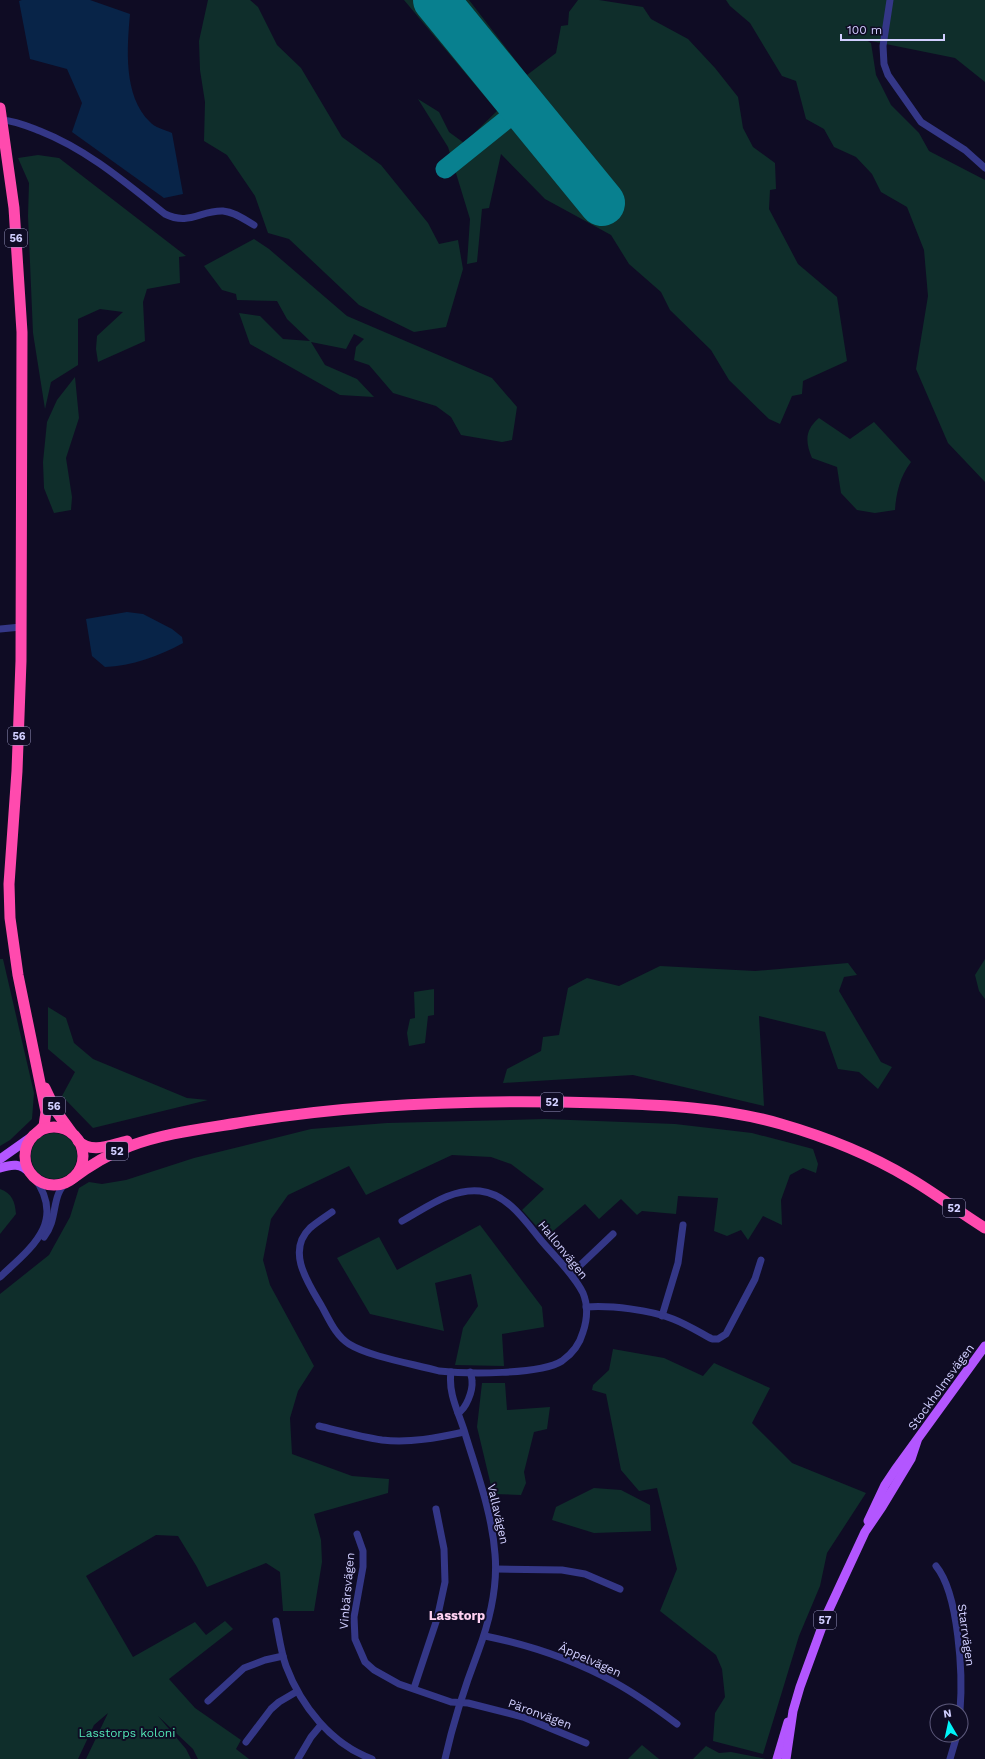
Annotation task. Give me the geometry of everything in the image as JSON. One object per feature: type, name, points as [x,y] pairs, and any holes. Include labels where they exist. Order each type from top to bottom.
[{"type":"highway","name":"56","points":[[0,108],[14,208],[21,310],[22,396],[20,720],[9,884],[10,918],[15,960],[46,1116],[44,1126],[36,1134]]},
{"type":"highway","name":"56","points":[[38,1073],[56,1111],[76,1139]]},
{"type":"highway","name":"52","points":[[32,1175],[41,1182],[50,1185],[59,1185],[70,1180],[98,1161],[129,1146],[166,1135],[287,1115],[425,1104],[532,1102],[626,1104],[691,1108],[727,1113],[778,1123],[808,1132],[860,1152],[914,1181],[985,1228]]},
{"type":"highway","name":"52","points":[[36,1134],[47,1128],[57,1128],[67,1131],[87,1147],[97,1149],[155,1135],[166,1135]]},
{"type":"highway","points":[[32,1175],[26,1164],[25,1154],[28,1144],[36,1134]]},
{"type":"highway","points":[[70,1180],[79,1171],[82,1160],[82,1150],[76,1139]]},
{"type":"main road","name":"52","points":[[0,1158],[36,1134]]},
{"type":"main road","name":"52","points":[[0,1168],[17,1165],[22,1166],[32,1175]]},
{"type":"main road","name":"Stockholmsvägen","points":[[777,1759],[783,1735],[793,1711],[800,1687],[826,1616],[866,1532],[911,1459],[917,1441],[985,1346]]},
{"type":"main road","name":"Stockholmsvägen","points":[[786,1759],[793,1711]]},
{"type":"street","points":[[890,0],[883,46],[884,64],[888,75],[920,122],[965,150],[985,168]]},
{"type":"street","points":[[2,120],[18,122],[66,142],[123,180],[166,214],[172,217],[184,219],[217,211],[225,211],[254,225]]},
{"type":"street","points":[[0,629],[21,626]]},
{"type":"street","points":[[32,1175],[43,1192],[47,1210],[44,1227],[36,1243]]},
{"type":"street","points":[[0,1278],[42,1238],[50,1228],[58,1194],[62,1187],[70,1180]]},
{"type":"street","name":"Hallonvägen","points":[[332,1212],[309,1229],[303,1238],[299,1258],[305,1276],[335,1331],[350,1344],[368,1352],[451,1372],[534,1369],[562,1361],[576,1347],[585,1328],[586,1307],[583,1294],[571,1274],[515,1210],[503,1199],[491,1193],[480,1191],[459,1192],[441,1199],[402,1221]]},
{"type":"street","points":[[662,1316],[678,1263],[683,1225]]},
{"type":"street","points":[[571,1274],[613,1234]]},
{"type":"street","points":[[586,1307],[625,1308],[672,1318],[712,1339],[717,1339],[726,1334],[756,1279],[761,1260]]},
{"type":"street","name":"Vallavägen","points":[[445,1759],[461,1702],[485,1636],[493,1605],[496,1569],[494,1540],[490,1522],[449,1383],[451,1372]]},
{"type":"street","points":[[458,1413],[465,1407],[470,1390],[472,1381],[470,1372]]},
{"type":"street","points":[[319,1426],[365,1437],[398,1441],[427,1439],[464,1432]]},
{"type":"street","points":[[414,1688],[437,1619],[445,1582],[444,1549],[436,1510]]},
{"type":"street","name":"Vinbärsvägen","points":[[357,1534],[363,1551],[363,1567],[354,1617],[355,1639],[365,1662],[374,1670],[399,1684],[451,1702],[461,1702]]},
{"type":"street","name":"Starrvägen","points":[[936,1566],[947,1586],[956,1628],[961,1669],[960,1703]]},
{"type":"street","points":[[496,1569],[562,1570],[585,1574],[620,1589]]},
{"type":"street","points":[[276,1621],[283,1656],[296,1692],[321,1725],[357,1756],[372,1759]]},
{"type":"street","name":"Äppelvägen","points":[[485,1636],[541,1651],[584,1668],[625,1688],[678,1724]]},
{"type":"street","points":[[208,1701],[244,1668],[283,1656]]},
{"type":"street","points":[[246,1742],[278,1702],[296,1692]]},
{"type":"street","name":"Päronvägen","points":[[461,1702],[522,1717],[586,1743]]},
{"type":"street","points":[[298,1759],[311,1737],[321,1725]]},
{"type":"street","points":[[950,1759],[955,1743]]},
{"type":"green space","points":[[208,0],[250,0],[258,7],[277,45],[301,68],[342,137],[381,165],[428,223],[439,244],[458,240],[463,269],[446,327],[414,332],[359,305],[289,239],[268,233],[255,196],[227,155],[204,141],[205,102],[200,70],[199,41]]},
{"type":"green space","points":[[404,0],[469,0],[527,75],[556,53],[561,26],[568,25],[569,12],[578,0],[599,0],[643,7],[651,19],[688,39],[715,68],[738,97],[743,128],[753,147],[775,163],[776,189],[770,190],[769,209],[798,264],[837,297],[847,361],[803,381],[802,394],[792,396],[780,424],[769,419],[729,380],[711,350],[670,310],[661,292],[629,264],[611,235],[545,199],[501,154],[489,208],[482,209],[477,262],[467,264],[470,219],[448,147],[418,99],[439,112],[449,132],[464,143],[497,111]]},
{"type":"green space","points":[[726,0],[985,0],[985,82],[955,58],[866,40],[871,43],[876,75],[891,105],[919,133],[929,151],[985,180],[985,482],[948,443],[916,369],[928,296],[924,250],[907,207],[881,192],[872,174],[856,157],[834,147],[824,129],[806,119],[796,81],[782,76],[750,23],[730,6]]},
{"type":"green space","points":[[38,155],[59,158],[186,256],[179,257],[180,283],[147,289],[143,302],[145,341],[98,362],[96,349],[97,336],[123,312],[100,309],[78,319],[78,365],[51,382],[45,409],[33,333],[28,216],[29,183],[18,158]]},
{"type":"green space","points":[[254,239],[269,249],[347,316],[492,378],[517,407],[512,440],[502,442],[461,435],[451,417],[436,406],[393,393],[369,365],[354,360],[356,347],[364,339],[354,334],[346,349],[311,342],[325,365],[357,379],[374,397],[340,395],[250,344],[239,313],[260,316],[283,339],[310,341],[287,319],[277,301],[237,300],[236,294],[222,290],[204,266]]},
{"type":"green space","points":[[75,377],[79,418],[66,458],[72,497],[71,510],[54,513],[44,488],[43,462],[47,422],[57,400]]},
{"type":"green space","points":[[819,418],[850,439],[874,422],[911,462],[907,467],[899,485],[895,510],[875,513],[857,510],[841,493],[837,467],[812,458],[807,441],[811,427]]},
{"type":"green space","points":[[0,959],[3,959],[34,1093],[32,1119],[10,1140],[0,1146]]},
{"type":"green space","points":[[985,959],[985,999],[979,991],[975,975]]},
{"type":"green space","points":[[848,963],[857,975],[844,977],[839,991],[881,1062],[892,1067],[878,1089],[859,1072],[838,1069],[825,1032],[759,1016],[764,1106],[633,1075],[503,1083],[507,1069],[541,1051],[543,1037],[559,1035],[568,988],[587,978],[619,986],[660,966],[755,971]]},
{"type":"green space","points":[[434,989],[434,1015],[428,1016],[425,1043],[409,1046],[407,1033],[410,1019],[415,1018],[414,992]]},
{"type":"green space","points":[[48,1007],[66,1018],[74,1043],[93,1059],[187,1098],[208,1100],[93,1128],[62,1096],[75,1072],[48,1049]]},
{"type":"green space","name":"Lasstorps koloni","points":[[545,1119],[675,1124],[752,1133],[813,1149],[818,1164],[816,1173],[803,1168],[790,1175],[781,1200],[782,1225],[763,1216],[748,1240],[741,1230],[727,1236],[714,1231],[718,1198],[678,1196],[676,1214],[642,1211],[637,1215],[621,1199],[599,1219],[585,1204],[546,1237],[522,1210],[544,1189],[511,1164],[491,1157],[452,1155],[366,1195],[349,1166],[288,1195],[271,1219],[263,1260],[270,1285],[314,1366],[298,1391],[290,1418],[292,1454],[352,1476],[389,1479],[388,1493],[314,1514],[321,1540],[322,1562],[314,1611],[283,1611],[280,1572],[266,1563],[207,1587],[178,1536],[156,1535],[86,1576],[133,1657],[195,1622],[206,1635],[225,1621],[233,1629],[169,1679],[195,1708],[241,1740],[236,1749],[249,1759],[198,1759],[193,1749],[158,1716],[186,1749],[191,1759],[86,1759],[108,1713],[94,1725],[78,1759],[0,1759],[0,1294],[49,1255],[70,1217],[79,1188],[89,1182],[102,1184],[126,1180],[194,1158],[311,1129],[387,1123]]},
{"type":"green space","points":[[54,1133],[67,1137],[73,1143],[77,1156],[73,1169],[67,1175],[54,1179],[41,1175],[35,1169],[31,1156],[35,1143],[41,1137]]},
{"type":"green space","points":[[0,1189],[12,1198],[16,1214],[0,1234]]},
{"type":"green space","points":[[480,1225],[542,1307],[544,1327],[502,1334],[504,1366],[455,1365],[463,1328],[478,1306],[471,1274],[435,1283],[444,1331],[370,1314],[337,1258],[379,1237],[397,1270]]},
{"type":"green space","points":[[613,1349],[664,1358],[703,1376],[714,1363],[770,1388],[752,1423],[792,1463],[866,1493],[827,1553],[820,1586],[799,1636],[763,1754],[713,1741],[715,1713],[725,1697],[722,1669],[716,1655],[660,1611],[677,1569],[657,1488],[639,1491],[621,1470],[606,1394],[592,1390],[593,1385],[609,1370]]},
{"type":"green space","points":[[482,1383],[505,1383],[507,1410],[550,1407],[547,1429],[534,1432],[524,1472],[526,1483],[521,1495],[493,1494],[477,1427]]},
{"type":"green space","points":[[594,1488],[621,1490],[650,1505],[651,1531],[594,1533],[552,1520],[556,1507]]},
{"type":"green space","points":[[642,1745],[659,1759],[628,1759]]},
{"type":"green space","points":[[706,1746],[719,1753],[731,1752],[766,1759],[693,1759]]},
{"type":"water","points":[[90,0],[130,14],[128,56],[131,85],[135,99],[141,111],[152,124],[172,133],[183,194],[164,198],[72,132],[82,103],[67,69],[30,59],[19,1]]},
{"type":"water","points":[[127,612],[143,614],[172,629],[182,637],[183,643],[145,660],[125,665],[105,667],[92,656],[86,619]]},
{"type":"taxiway","points":[[445,169],[506,120]]},
{"type":"runway","points":[[436,0],[602,203]]},
{"type":"district","name":"Lasstorp","points":[[457,1615]]}]
